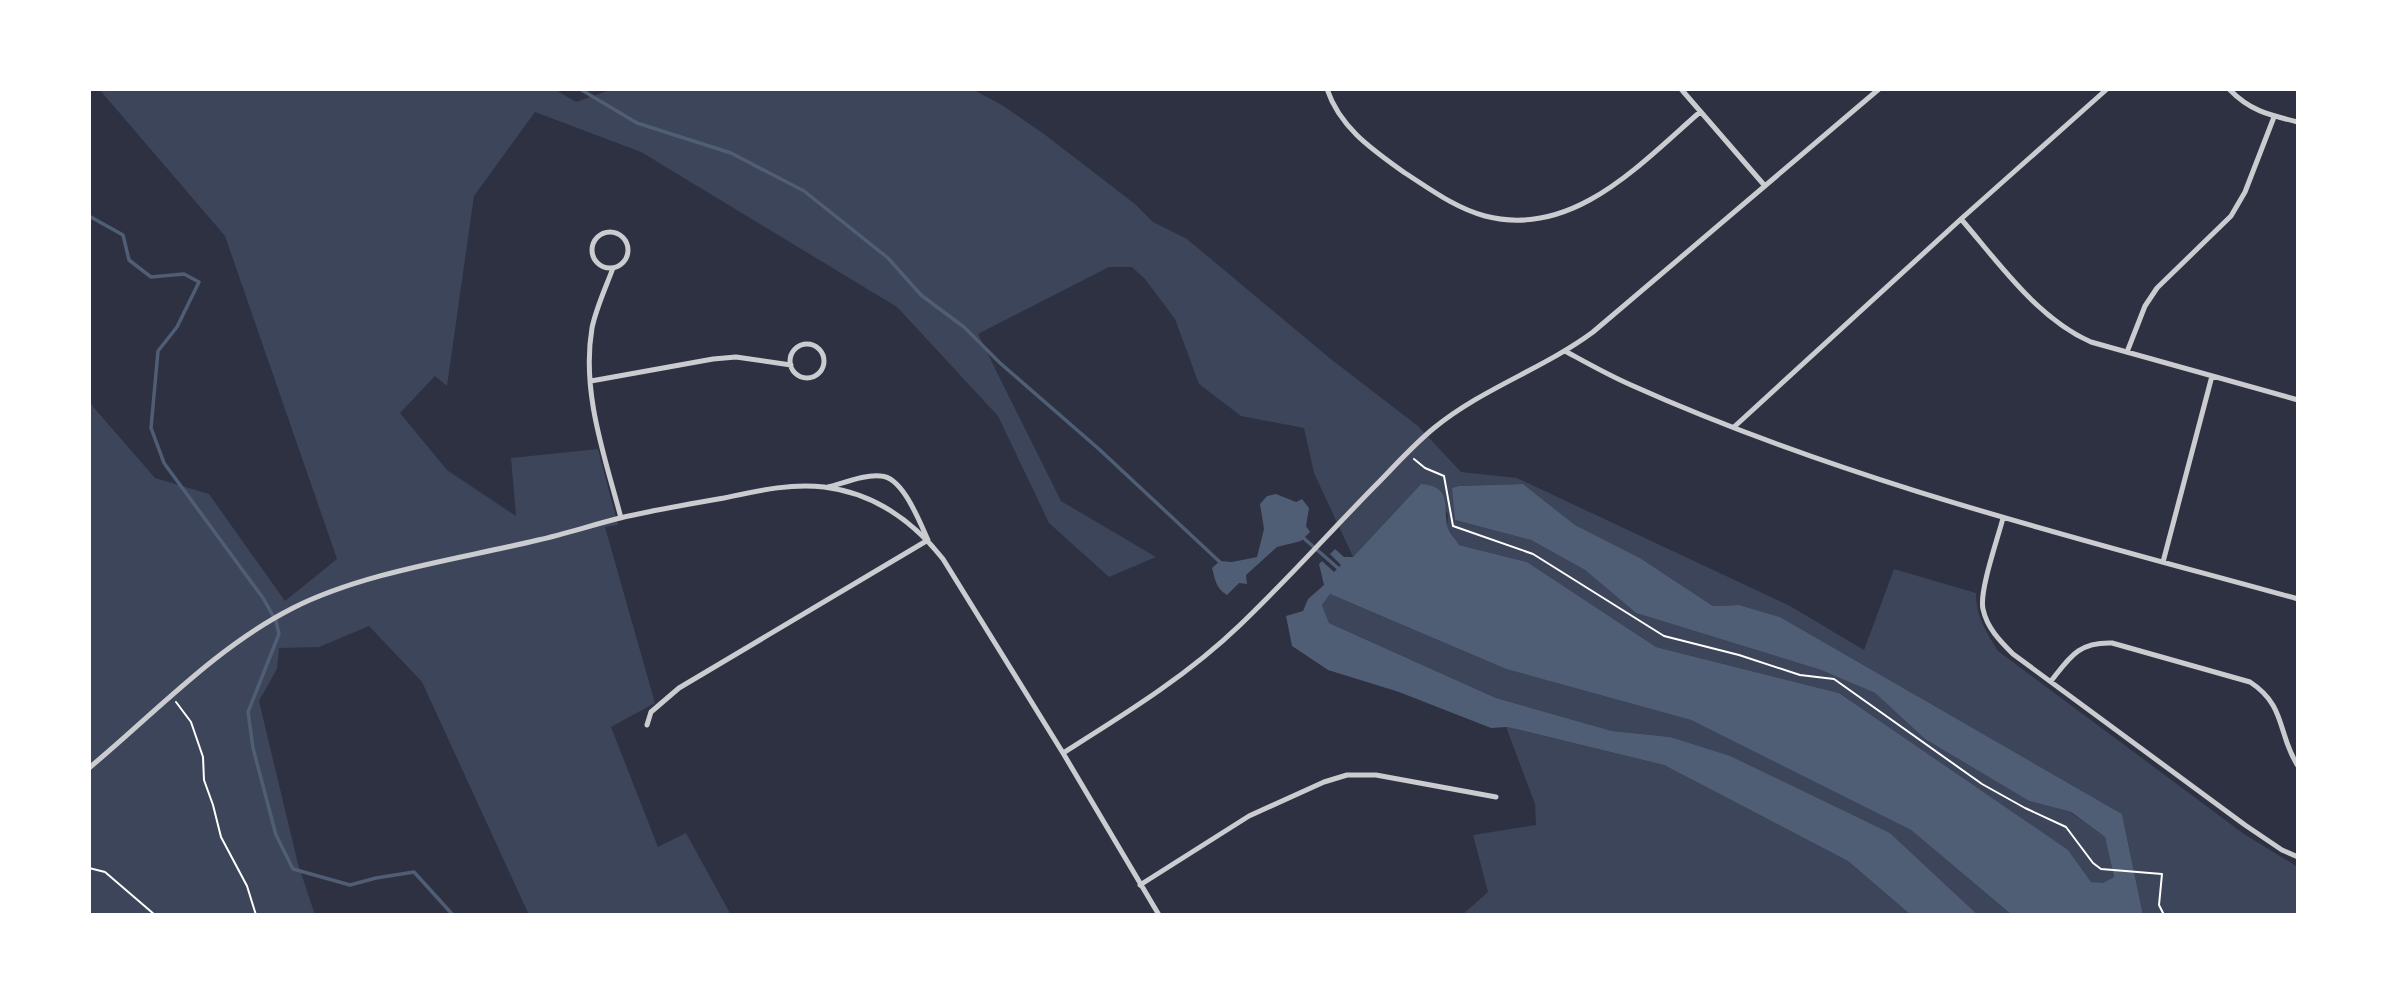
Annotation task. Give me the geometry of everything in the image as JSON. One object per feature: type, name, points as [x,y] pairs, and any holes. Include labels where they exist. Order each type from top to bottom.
[{"type":"street","points":[[1326,89],[1332,106],[1349,128],[1375,152],[1446,200],[1483,216],[1510,220],[1542,218],[1568,211],[1598,197],[1700,112]]},
{"type":"street","points":[[1681,89],[1765,186]]},
{"type":"street","points":[[1063,753],[1167,687],[1196,665],[1240,625],[1398,462],[1442,422],[1500,384],[1565,351],[1616,313],[1879,89]]},
{"type":"street","points":[[1734,427],[2107,89]]},
{"type":"street","points":[[2229,89],[2237,98],[2261,114],[2298,122]]},
{"type":"street","points":[[2127,352],[2145,306],[2157,288],[2231,216],[2245,192],[2274,117]]},
{"type":"street","points":[[1961,219],[2050,317],[2073,334],[2091,342],[2298,400]]},
{"type":"street","points":[[614,268],[597,263],[591,252],[597,236],[608,232],[615,232],[624,239],[628,251],[624,262],[614,268],[592,326],[589,355],[593,406],[621,518]]},
{"type":"street","points":[[591,382],[736,357],[791,365],[797,374],[813,377],[821,370],[824,360],[820,350],[810,344],[804,344],[794,350],[791,365]]},
{"type":"street","points":[[1565,351],[1628,384],[1734,427],[1903,488],[2298,599]]},
{"type":"street","points":[[2163,562],[2213,376]]},
{"type":"street","points":[[824,487],[878,475],[895,481],[914,509],[928,540]]},
{"type":"street","points":[[89,768],[171,696],[259,628],[293,608],[362,581],[540,540],[621,518],[777,488],[824,487],[881,506],[915,527],[943,559],[1063,753],[1158,915]]},
{"type":"street","points":[[2003,518],[1985,585],[1982,607],[2000,641],[2245,825],[2282,850],[2298,857]]},
{"type":"street","points":[[648,725],[651,712],[679,688],[928,540]]},
{"type":"street","points":[[2051,681],[2072,655],[2086,645],[2098,642],[2112,643],[2250,682],[2265,691],[2276,708],[2290,754],[2298,766]]},
{"type":"street","points":[[1140,885],[1249,816],[1324,782],[1347,775],[1376,775],[1496,797]]},
{"type":"path","points":[[1414,459],[1425,468],[1444,476],[1453,526],[1533,554],[1664,636],[1739,654],[1800,675],[1835,679],[1982,784],[2066,827],[2093,863],[2101,869],[2162,874],[2160,905],[2164,915]]},
{"type":"path","points":[[171,696],[191,722],[203,757],[204,780],[221,837],[247,886],[256,915]]},
{"type":"path","points":[[89,868],[104,872],[155,915]]},
{"type":"shaded area","points":[[99,89],[554,89],[576,102],[613,89],[972,89],[1002,105],[1044,134],[1135,204],[1153,222],[1187,239],[1332,360],[1418,426],[1461,472],[1517,478],[1790,606],[1864,650],[1894,569],[1976,593],[1980,617],[1998,651],[2244,834],[2298,867],[2298,915],[2143,915],[2122,814],[1780,617],[1739,605],[1713,606],[1640,558],[1575,525],[1523,484],[1453,488],[1455,520],[1531,540],[1585,570],[1636,613],[1821,670],[1875,693],[1925,739],[2029,801],[2070,812],[2105,837],[2114,877],[2103,884],[2091,882],[2067,850],[1839,693],[1656,647],[1527,562],[1459,545],[1447,527],[1448,514],[1421,484],[1353,557],[1314,473],[1304,428],[1241,416],[1199,384],[1175,319],[1145,279],[1132,267],[1109,267],[978,334],[1061,501],[1156,557],[1109,577],[1049,523],[998,416],[897,307],[641,152],[535,112],[474,196],[447,386],[435,376],[400,413],[447,470],[516,516],[511,458],[598,449],[618,525],[605,527],[655,703],[611,727],[658,847],[686,833],[731,915],[529,915],[422,682],[369,626],[319,647],[279,648],[277,669],[259,701],[298,864],[315,915],[89,915],[89,402],[155,478],[209,494],[285,601],[337,559],[225,236]]},
{"type":"shaded area","points":[[1421,484],[1438,489],[1442,493],[1448,528],[1459,545],[1527,562],[1656,647],[1839,693],[2068,850],[2091,882],[2103,883],[2114,877],[2105,837],[2071,812],[2029,801],[1925,739],[1875,693],[1821,670],[1636,613],[1585,570],[1531,540],[1455,520],[1452,488],[1523,484],[1575,525],[1640,558],[1713,606],[1739,605],[1780,617],[2122,814],[2143,915],[2012,915],[1911,830],[1691,720],[1506,669],[1330,594],[1322,605],[1329,623],[1496,698],[1612,731],[1670,737],[1730,756],[1890,833],[1978,915],[1911,915],[1848,861],[1664,765],[1507,727],[1491,728],[1399,692],[1328,670],[1292,646],[1286,616],[1303,611],[1308,599],[1324,585],[1319,564],[1322,561],[1334,572],[1341,565],[1330,554],[1335,549],[1344,557],[1353,557]]},
{"type":"shaded area","points":[[1276,494],[1296,502],[1302,499],[1309,508],[1306,526],[1310,532],[1301,541],[1277,547],[1246,575],[1247,584],[1239,583],[1227,595],[1223,593],[1218,587],[1212,568],[1220,561],[1232,562],[1257,557],[1264,529],[1260,504],[1267,496]]},
{"type":"shaded area","points":[[1330,594],[1506,669],[1691,720],[1911,830],[2012,915],[1978,915],[1890,833],[1670,737],[1612,731],[1496,698],[1329,623],[1322,605]]},
{"type":"shaded area","points":[[1506,727],[1664,765],[1848,861],[1911,915],[1462,915],[1488,892],[1473,835],[1536,825],[1535,804]]},
{"type":"waterway","points":[[580,89],[637,123],[731,153],[804,191],[888,258],[921,295],[964,327],[1000,363],[1100,450],[1222,564]]},
{"type":"waterway","points":[[89,216],[123,235],[129,260],[151,277],[184,274],[199,282],[177,327],[158,351],[151,428],[164,463],[263,598],[276,621],[279,634],[248,712],[253,748],[276,835],[293,869],[350,885],[414,872],[453,915]]},
{"type":"waterway","points":[[1300,535],[1339,569]]}]
